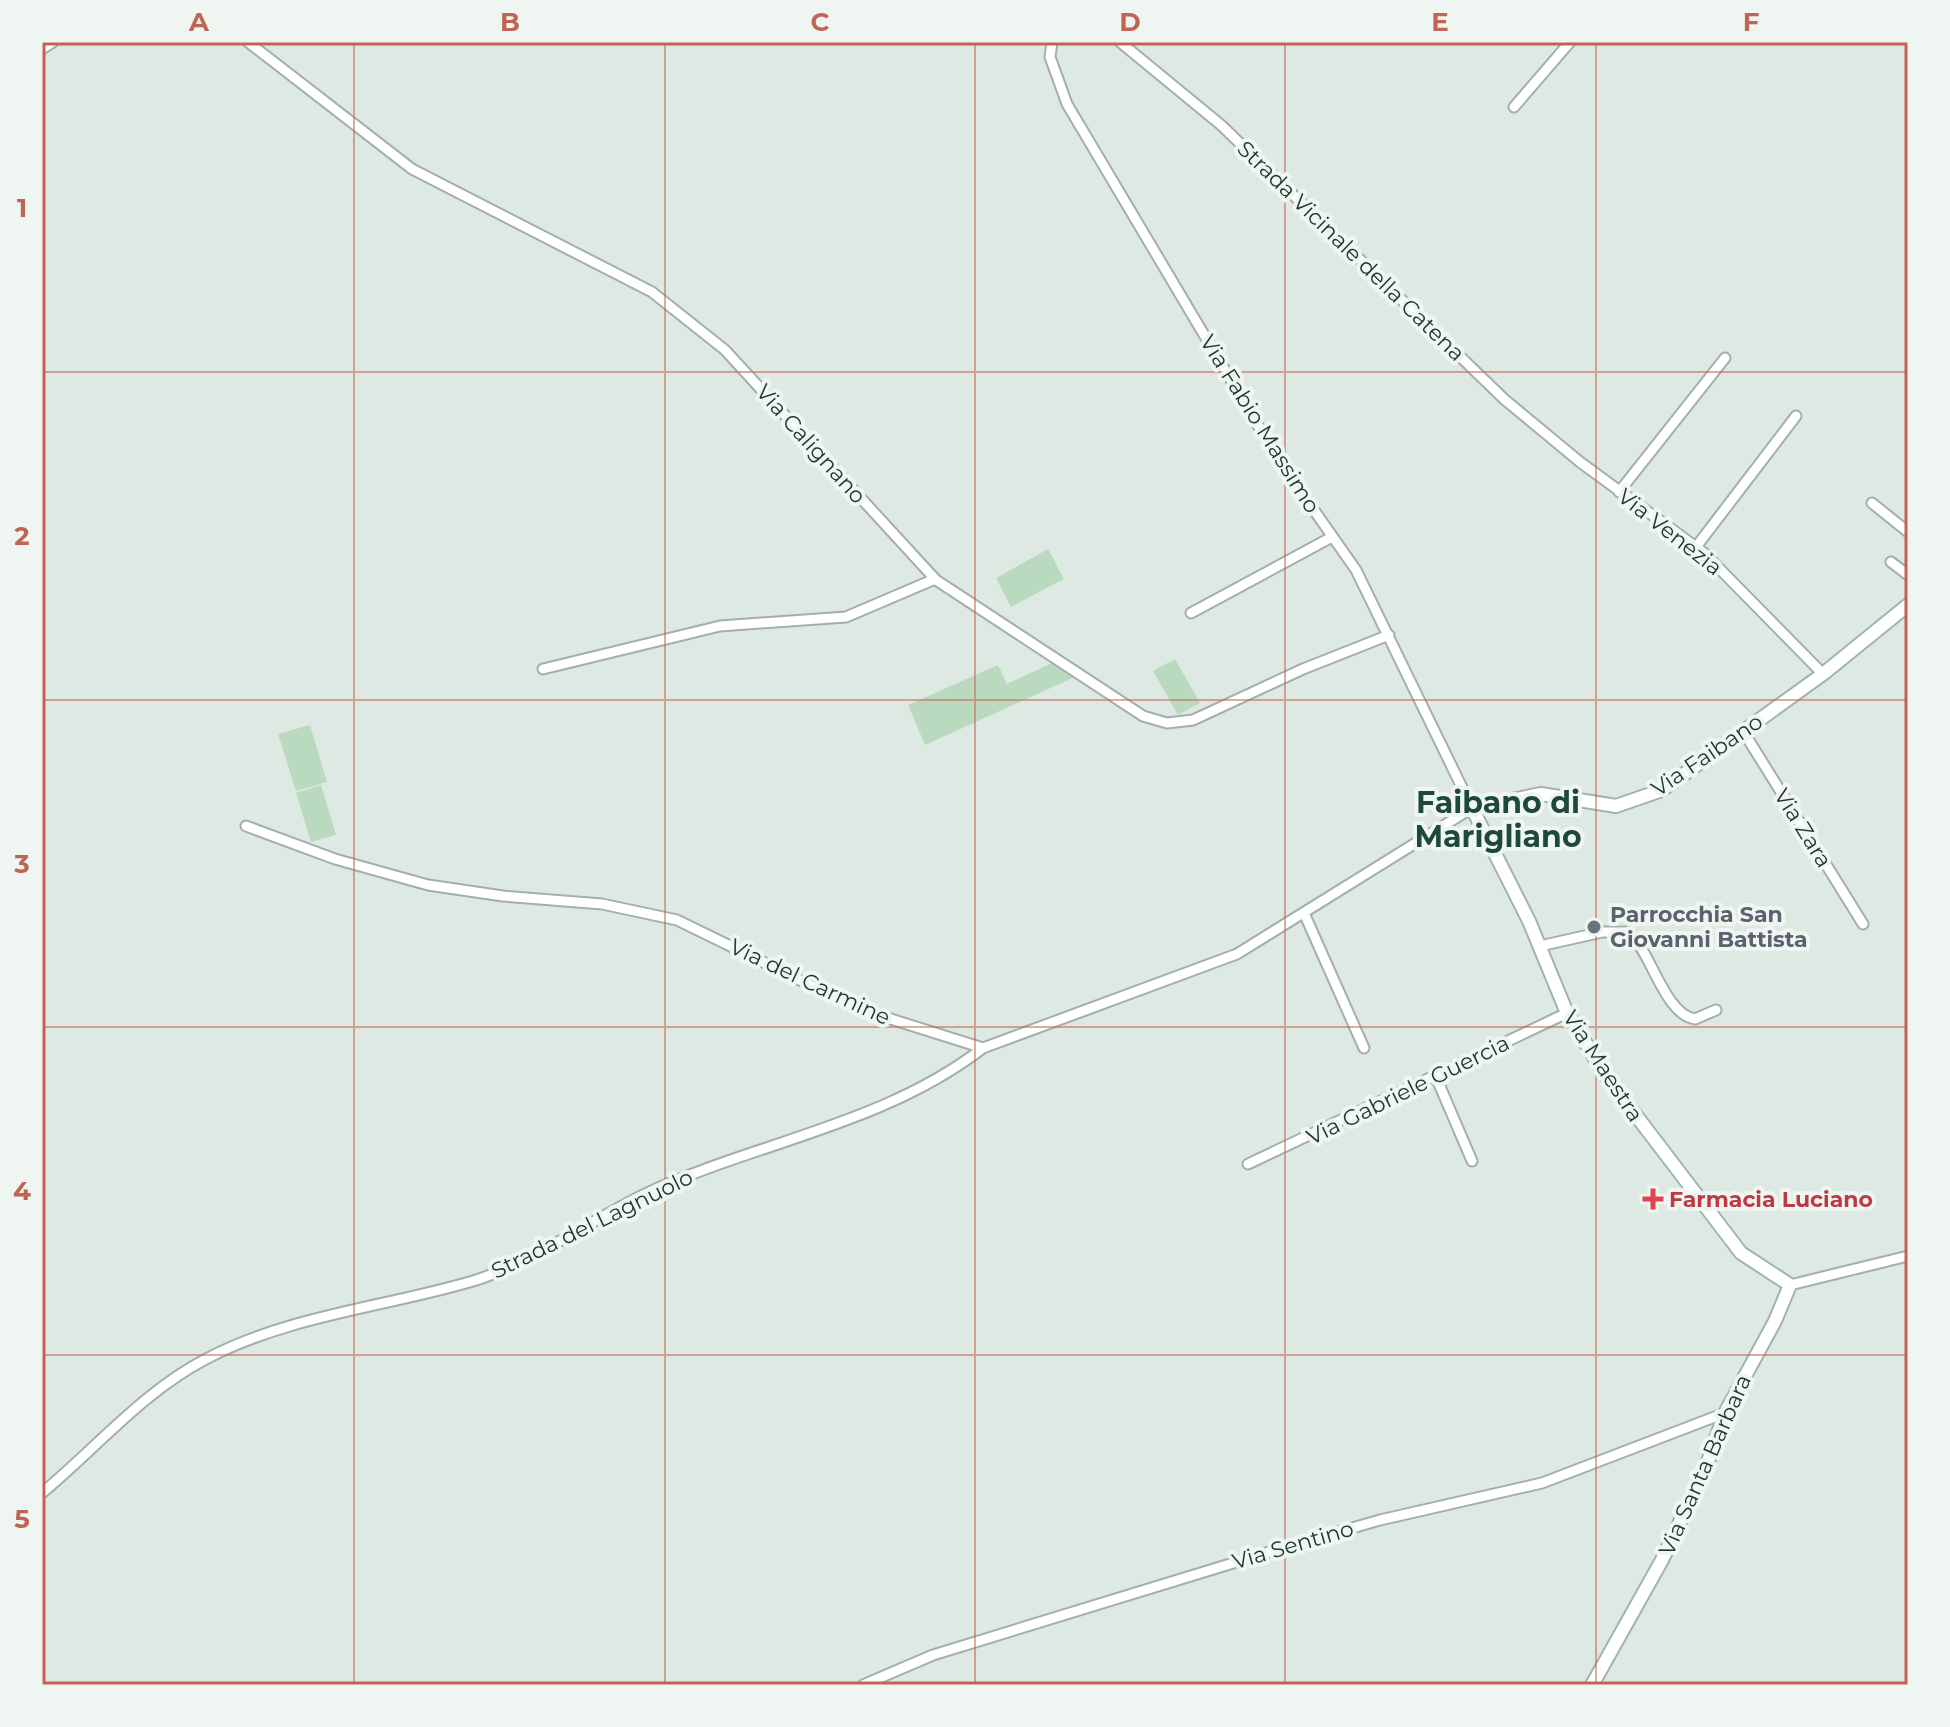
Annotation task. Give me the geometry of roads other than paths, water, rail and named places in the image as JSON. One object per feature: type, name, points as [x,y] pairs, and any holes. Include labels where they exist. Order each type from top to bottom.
[{"type":"street","points":[[42,49],[53,42]]},
{"type":"street","name":"Via Calignano","points":[[248,42],[412,169],[652,292],[692,322],[725,350],[935,579],[1143,716],[1167,723],[1184,723],[1315,664],[1389,635]]},
{"type":"street","name":"Via Fabio Massimo","points":[[1052,42],[1050,57],[1067,104],[1276,456],[1356,570],[1472,808]]},
{"type":"street","name":"Strada Vicinale della Catena","points":[[1120,42],[1221,125],[1405,300],[1481,378],[1580,462]]},
{"type":"street","points":[[1514,107],[1570,42]]},
{"type":"street","points":[[1619,492],[1725,358]]},
{"type":"street","points":[[1696,547],[1796,416]]},
{"type":"street","name":"Via Venezia","points":[[1580,462],[1696,547],[1823,674]]},
{"type":"street","points":[[1872,503],[1908,532]]},
{"type":"street","points":[[1191,613],[1332,537]]},
{"type":"street","points":[[1891,562],[1908,575]]},
{"type":"street","points":[[543,669],[708,628],[846,617],[935,579]]},
{"type":"street","name":"Via Faibano","points":[[1472,808],[1541,794],[1601,806],[1637,801],[1662,790],[1823,674],[1908,605]]},
{"type":"street","name":"Via Zara","points":[[1743,731],[1863,924]]},
{"type":"street","points":[[983,1048],[1237,954],[1472,808]]},
{"type":"street","name":"Via Maestra","points":[[1472,808],[1540,946],[1567,1013],[1638,1122],[1741,1253],[1790,1285]]},
{"type":"street","name":"Via del Carmine","points":[[246,826],[335,859],[428,885],[503,896],[602,904],[677,920],[859,1009],[983,1048]]},
{"type":"street","points":[[1304,913],[1364,1048]]},
{"type":"street","points":[[1540,946],[1602,932],[1629,932],[1640,944],[1678,1011],[1695,1019],[1716,1010]]},
{"type":"street","name":"Via Gabriele Guercia","points":[[1248,1164],[1567,1013]]},
{"type":"street","name":"Strada del Lagnuolo","points":[[42,1493],[146,1402],[206,1359],[286,1330],[503,1271],[646,1194],[761,1148],[856,1118],[927,1082],[983,1048]]},
{"type":"street","points":[[1436,1077],[1472,1161]]},
{"type":"street","points":[[1790,1285],[1908,1256]]},
{"type":"street","name":"Via Santa Barbara","points":[[1592,1685],[1662,1560],[1706,1467],[1725,1413],[1775,1321],[1790,1285]]},
{"type":"street","name":"Via Sentino","points":[[863,1685],[933,1655],[1279,1549],[1380,1520],[1542,1483],[1725,1413]]},
{"type":"place","name":"Parrocchia San Giovanni Battista","points":[[1594,927]]},
{"type":"place","name":"Farmacia Luciano","points":[[1653,1199]]},
{"type":"district","name":"Faibano di Marigliano","points":[[1498,819]]}]
